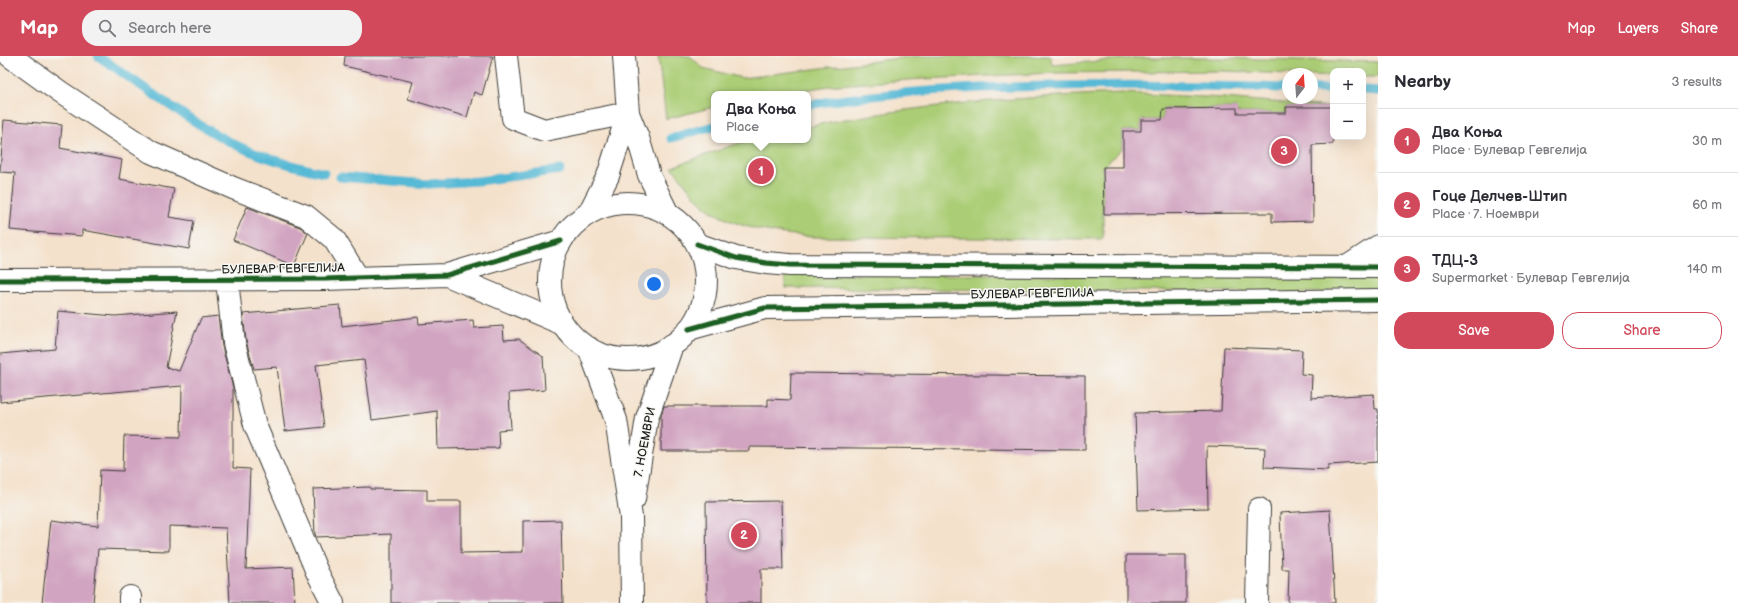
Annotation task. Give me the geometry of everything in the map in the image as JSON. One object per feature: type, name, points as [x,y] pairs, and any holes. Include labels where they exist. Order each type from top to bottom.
[{"type":"main road","points":[[10,56],[60,92],[150,152],[234,188],[306,216],[334,239],[358,278]]},
{"type":"main road","points":[[506,56],[513,118],[544,130],[628,113]]},
{"type":"main road","points":[[624,56],[628,113],[638,138],[649,175],[668,214]]},
{"type":"main road","points":[[589,213],[608,176],[628,113]]},
{"type":"main road","points":[[629,203],[650,206],[668,214],[685,227],[697,244],[705,266],[706,288],[700,310],[689,329],[672,345],[653,354],[631,358],[609,356],[589,348],[575,338],[563,324],[554,304],[550,283],[552,261],[561,241],[573,225],[589,213],[608,205],[629,203]]},
{"type":"main road","name":"БУЛЕВАР ГЕВГЕЛИЈА","points":[[0,280],[227,280],[447,275],[561,241]]},
{"type":"main road","points":[[697,244],[736,258],[766,263],[790,264],[1378,267]]},
{"type":"main road","name":"БУЛЕВАР ГЕВГЕЛИЈА","points":[[447,275],[563,324]]},
{"type":"main road","points":[[227,280],[234,342],[255,425],[317,572],[333,603]]},
{"type":"main road","name":"БУЛЕВАР ГЕВГЕЛИЈА","points":[[689,329],[765,308],[1378,300]]},
{"type":"main road","name":"7. НОЕМВРИ","points":[[631,518],[647,418],[672,345]]},
{"type":"main road","name":"7. НОЕМВРИ","points":[[589,348],[616,420],[631,518],[632,603]]},
{"type":"main road","points":[[1257,603],[1259,509]]},
{"type":"lane","points":[[1343,267],[1378,244]]},
{"type":"green space","points":[[658,56],[690,56],[703,68],[742,78],[916,56],[1050,56],[1052,65],[1136,58],[1221,58],[1378,62],[1378,77],[1366,77],[1366,68],[1330,68],[1330,76],[1318,75],[1318,68],[1282,68],[1282,74],[1223,71],[1052,73],[836,85],[796,91],[711,91],[711,108],[666,119]]},
{"type":"green space","points":[[1122,93],[1224,98],[1330,107],[1286,107],[1284,151],[1272,113],[1237,113],[1236,108],[1163,109],[1162,120],[1141,120],[1141,131],[1123,131],[1123,148],[1103,167],[1103,239],[815,237],[765,231],[728,220],[710,210],[698,199],[672,167],[739,143],[811,143],[811,126],[830,122],[926,107],[1038,97]]},
{"type":"green space","points":[[784,274],[1378,277],[1378,293],[786,288]]},
{"type":"building","points":[[345,56],[493,56],[482,95],[474,92],[467,117],[408,99],[413,82],[344,66]]},
{"type":"building","points":[[1286,107],[1330,107],[1330,140],[1333,140],[1333,144],[1312,145],[1313,221],[1272,222],[1272,213],[1104,214],[1103,167],[1123,167],[1123,131],[1141,131],[1141,120],[1162,120],[1163,109],[1237,108],[1237,113],[1286,113]]},
{"type":"building","points":[[4,120],[62,125],[60,148],[122,160],[119,179],[174,189],[169,217],[194,221],[189,249],[82,230],[82,236],[10,230],[15,173],[0,172]]},
{"type":"building","points":[[247,207],[300,227],[308,233],[294,266],[233,240]]},
{"type":"building","points":[[340,305],[342,326],[418,317],[419,324],[473,320],[474,328],[503,326],[504,340],[519,339],[543,356],[545,390],[509,393],[511,429],[498,430],[499,448],[438,449],[437,411],[372,420],[364,360],[316,365],[324,427],[285,431],[277,367],[254,369],[246,341],[243,314]]},
{"type":"building","points":[[58,311],[115,316],[177,311],[166,367],[179,371],[201,318],[218,316],[222,346],[233,388],[233,468],[250,469],[246,569],[293,567],[295,603],[230,603],[226,528],[169,526],[169,551],[98,549],[93,603],[42,603],[51,520],[98,526],[100,470],[123,471],[124,436],[181,437],[182,386],[0,402],[0,354],[55,349]]},
{"type":"building","points":[[1224,347],[1302,350],[1301,374],[1312,375],[1311,398],[1374,394],[1375,409],[1378,409],[1378,462],[1328,465],[1328,470],[1264,467],[1265,448],[1207,446],[1208,508],[1138,510],[1135,413],[1221,411]]},
{"type":"building","points":[[791,373],[1085,376],[1085,450],[749,447],[749,451],[661,451],[661,416],[664,406],[768,406],[768,399],[790,400]]},
{"type":"building","points":[[370,487],[370,489],[427,490],[427,501],[461,501],[461,553],[523,552],[523,521],[561,520],[563,603],[391,603],[391,534],[316,537],[315,534],[313,489]]},
{"type":"building","points":[[781,501],[783,569],[761,569],[761,603],[707,603],[706,502]]},
{"type":"building","points":[[1330,510],[1335,603],[1288,603],[1289,569],[1282,569],[1280,513]]},
{"type":"building","points":[[1126,555],[1186,555],[1186,603],[1126,603]]},
{"type":"waterway","points":[[98,56],[178,111],[211,132],[239,147],[275,160],[324,173]]},
{"type":"waterway","points":[[811,105],[858,97],[936,90],[987,88],[1116,85],[1282,88]]},
{"type":"waterway","points":[[1318,89],[1330,89]]},
{"type":"waterway","points":[[1366,90],[1378,91]]},
{"type":"waterway","points":[[671,138],[711,127]]},
{"type":"waterway","points":[[340,177],[429,184],[478,181],[560,170]]},
{"type":"cycle path","points":[[0,280],[325,279],[447,275],[561,241]]},
{"type":"cycle path","points":[[697,244],[736,258],[790,265],[1378,267]]},
{"type":"cycle path","points":[[689,329],[765,308],[1378,300]]},
{"type":"place","name":"ТДЦ-3","points":[[1284,151]]},
{"type":"place","name":"Два Коња","points":[[761,171]]},
{"type":"place","name":"Гоце Делчев-Штип","points":[[744,535]]}]
